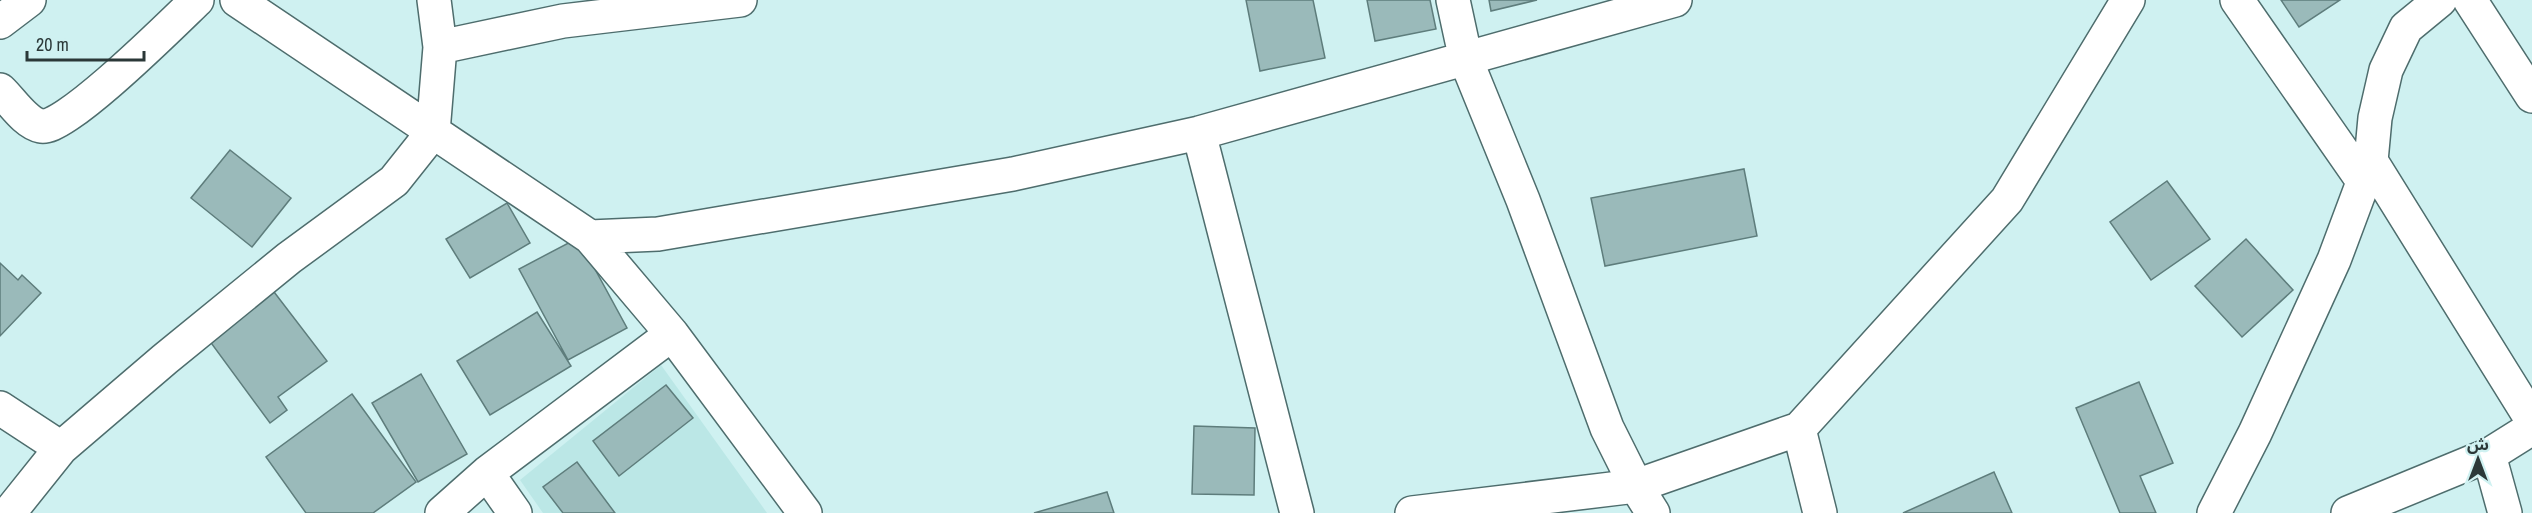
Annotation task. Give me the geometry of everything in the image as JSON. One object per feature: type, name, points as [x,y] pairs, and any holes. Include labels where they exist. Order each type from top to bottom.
[{"type":"street","points":[[0,22],[29,0]]},
{"type":"street","points":[[0,90],[33,124],[42,127],[53,125],[80,108],[197,0]]},
{"type":"street","points":[[237,0],[590,237],[672,334],[805,513]]},
{"type":"street","points":[[9,513],[61,448],[165,358],[289,258],[394,182],[434,132],[440,47],[434,0]]},
{"type":"street","points":[[440,47],[563,21],[740,0]]},
{"type":"street","points":[[1453,0],[1466,60],[1523,200],[1607,428],[1645,500]]},
{"type":"street","points":[[590,237],[658,234],[1013,174],[1199,133],[1675,0]]},
{"type":"street","points":[[1412,513],[1645,500],[1799,429],[2007,200],[2128,0]]},
{"type":"street","points":[[2236,0],[2367,171],[2532,420]]},
{"type":"street","points":[[2214,513],[2255,433],[2334,260],[2367,171],[2375,118],[2386,70],[2406,28],[2440,0]]},
{"type":"street","points":[[2470,0],[2532,96]]},
{"type":"street","points":[[1199,133],[1297,513]]},
{"type":"street","points":[[442,513],[487,473],[672,334]]},
{"type":"street","points":[[0,408],[61,448]]},
{"type":"street","points":[[2348,513],[2489,455],[2532,428]]},
{"type":"street","points":[[1799,429],[1820,513]]},
{"type":"street","points":[[2489,455],[2505,513]]},
{"type":"street","points":[[487,473],[515,513]]},
{"type":"shaded area","points":[[661,365],[767,513],[543,513],[520,480]]},
{"type":"building","points":[[1246,0],[1313,0],[1325,58],[1260,71]]},
{"type":"building","points":[[1367,0],[1430,0],[1436,29],[1375,41]]},
{"type":"building","points":[[1489,0],[1537,0],[1491,11]]},
{"type":"building","points":[[2281,0],[2340,0],[2299,27]]},
{"type":"building","points":[[230,150],[291,198],[252,247],[191,198]]},
{"type":"building","points":[[1744,169],[1757,236],[1605,266],[1591,198]]},
{"type":"building","points":[[2167,181],[2210,239],[2151,280],[2110,222]]},
{"type":"building","points":[[507,203],[530,243],[470,278],[446,239]]},
{"type":"building","points":[[578,238],[627,328],[568,360],[519,269]]},
{"type":"building","points":[[2246,239],[2293,290],[2242,337],[2195,286]]},
{"type":"building","points":[[0,263],[18,280],[22,275],[41,293],[0,336]]},
{"type":"building","points":[[271,288],[327,361],[278,397],[287,410],[270,423],[206,336]]},
{"type":"building","points":[[537,312],[571,366],[490,415],[457,361]]},
{"type":"building","points":[[421,374],[467,454],[418,482],[372,403]]},
{"type":"building","points":[[2139,382],[2173,463],[2140,476],[2156,513],[2120,513],[2076,408]]},
{"type":"building","points":[[666,385],[693,418],[619,476],[593,441]]},
{"type":"building","points":[[352,394],[416,482],[373,513],[306,513],[266,457]]},
{"type":"building","points":[[1194,426],[1255,428],[1254,495],[1192,494]]},
{"type":"building","points":[[577,462],[615,513],[563,513],[543,487]]},
{"type":"building","points":[[1994,472],[2012,513],[1903,513]]},
{"type":"building","points":[[1107,492],[1114,513],[1034,513]]}]
